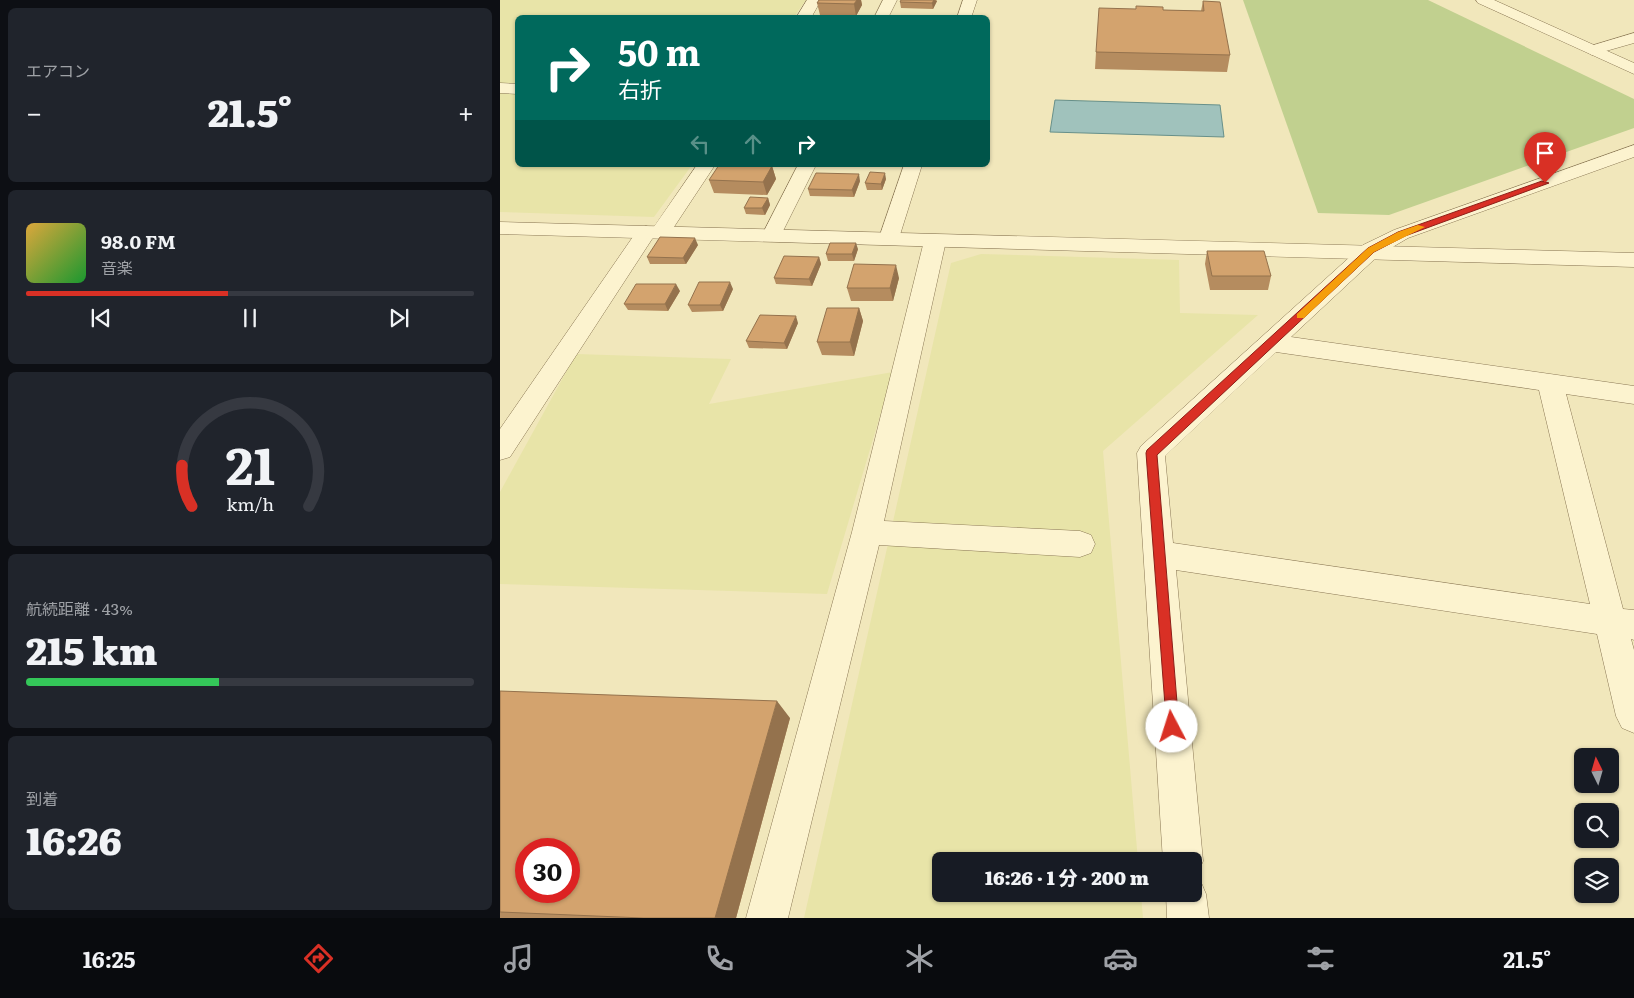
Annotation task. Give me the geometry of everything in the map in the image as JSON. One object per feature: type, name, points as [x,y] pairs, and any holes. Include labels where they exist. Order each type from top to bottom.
[{"type":"street","points":[[805,15],[814,0]]},
{"type":"street","points":[[882,15],[890,0]]},
{"type":"street","points":[[965,15],[970,0]]},
{"type":"street","points":[[1483,0],[1634,69]]},
{"type":"street","points":[[1592,50],[1634,38]]},
{"type":"street","points":[[500,88],[515,89]]},
{"type":"street","points":[[1182,852],[1151,453],[1371,250],[1402,234],[1634,151]]},
{"type":"street","points":[[500,450],[654,232],[704,167]]},
{"type":"street","points":[[772,235],[806,167]]},
{"type":"street","points":[[889,238],[913,167]]},
{"type":"street","points":[[500,228],[889,238],[935,241],[1371,250],[1634,260]]},
{"type":"street","points":[[767,918],[867,532],[935,241]]},
{"type":"street","points":[[1272,343],[1634,395]]},
{"type":"street","points":[[1550,383],[1621,623],[1634,716]]},
{"type":"street","points":[[867,532],[1080,544]]},
{"type":"street","points":[[1158,554],[1621,623]]},
{"type":"street","points":[[1187,902],[1188,918]]},
{"type":"shaded area","points":[[500,0],[806,0],[795,15],[515,15],[515,83],[500,83]]},
{"type":"shaded area","points":[[500,93],[515,93],[515,167],[691,167],[654,217],[500,212]]},
{"type":"shaded area","points":[[981,254],[1179,260],[1180,313],[1258,315],[1103,451],[1137,852],[932,852],[932,902],[1142,902],[1143,918],[804,918],[951,263]]},
{"type":"shaded area","points":[[576,354],[731,359],[709,404],[893,372],[827,594],[500,584],[500,492]]},
{"type":"green space","points":[[1243,0],[1428,0],[1634,99],[1634,128],[1389,215],[1318,213]]},
{"type":"water","points":[[1055,100],[1220,105],[1224,137],[1050,132]]},
{"type":"building","points":[[819,0],[857,0],[854,4],[817,3]]},
{"type":"building","points":[[901,0],[934,0],[932,3],[900,2]]},
{"type":"building","points":[[1203,1],[1220,2],[1230,55],[1096,52],[1099,8],[1136,9],[1136,6],[1163,7],[1163,10],[1204,11]]},
{"type":"building","points":[[718,167],[771,167],[763,182],[709,180]]},
{"type":"building","points":[[870,172],[885,173],[881,184],[865,183]]},
{"type":"building","points":[[816,173],[859,174],[852,190],[808,189]]},
{"type":"building","points":[[750,197],[768,198],[762,208],[744,208]]},
{"type":"building","points":[[660,237],[695,238],[683,258],[647,257]]},
{"type":"building","points":[[830,243],[856,243],[852,254],[826,254]]},
{"type":"building","points":[[1207,251],[1264,251],[1271,276],[1212,276]]},
{"type":"building","points":[[784,256],[819,257],[809,279],[774,278]]},
{"type":"building","points":[[854,264],[896,265],[890,288],[847,288]]},
{"type":"building","points":[[699,282],[730,282],[720,305],[688,305]]},
{"type":"building","points":[[636,284],[676,284],[665,304],[624,304]]},
{"type":"building","points":[[827,308],[859,308],[850,342],[817,342]]},
{"type":"building","points":[[760,315],[796,316],[784,343],[746,341]]},
{"type":"building","points":[[500,691],[777,701],[715,918],[643,918],[500,912]]},
{"type":"slow traffic","points":[[1300,316],[1371,250],[1402,234],[1421,227]]},
{"type":"route","points":[[1172,727],[1151,453],[1371,250],[1402,234],[1545,183]]}]
